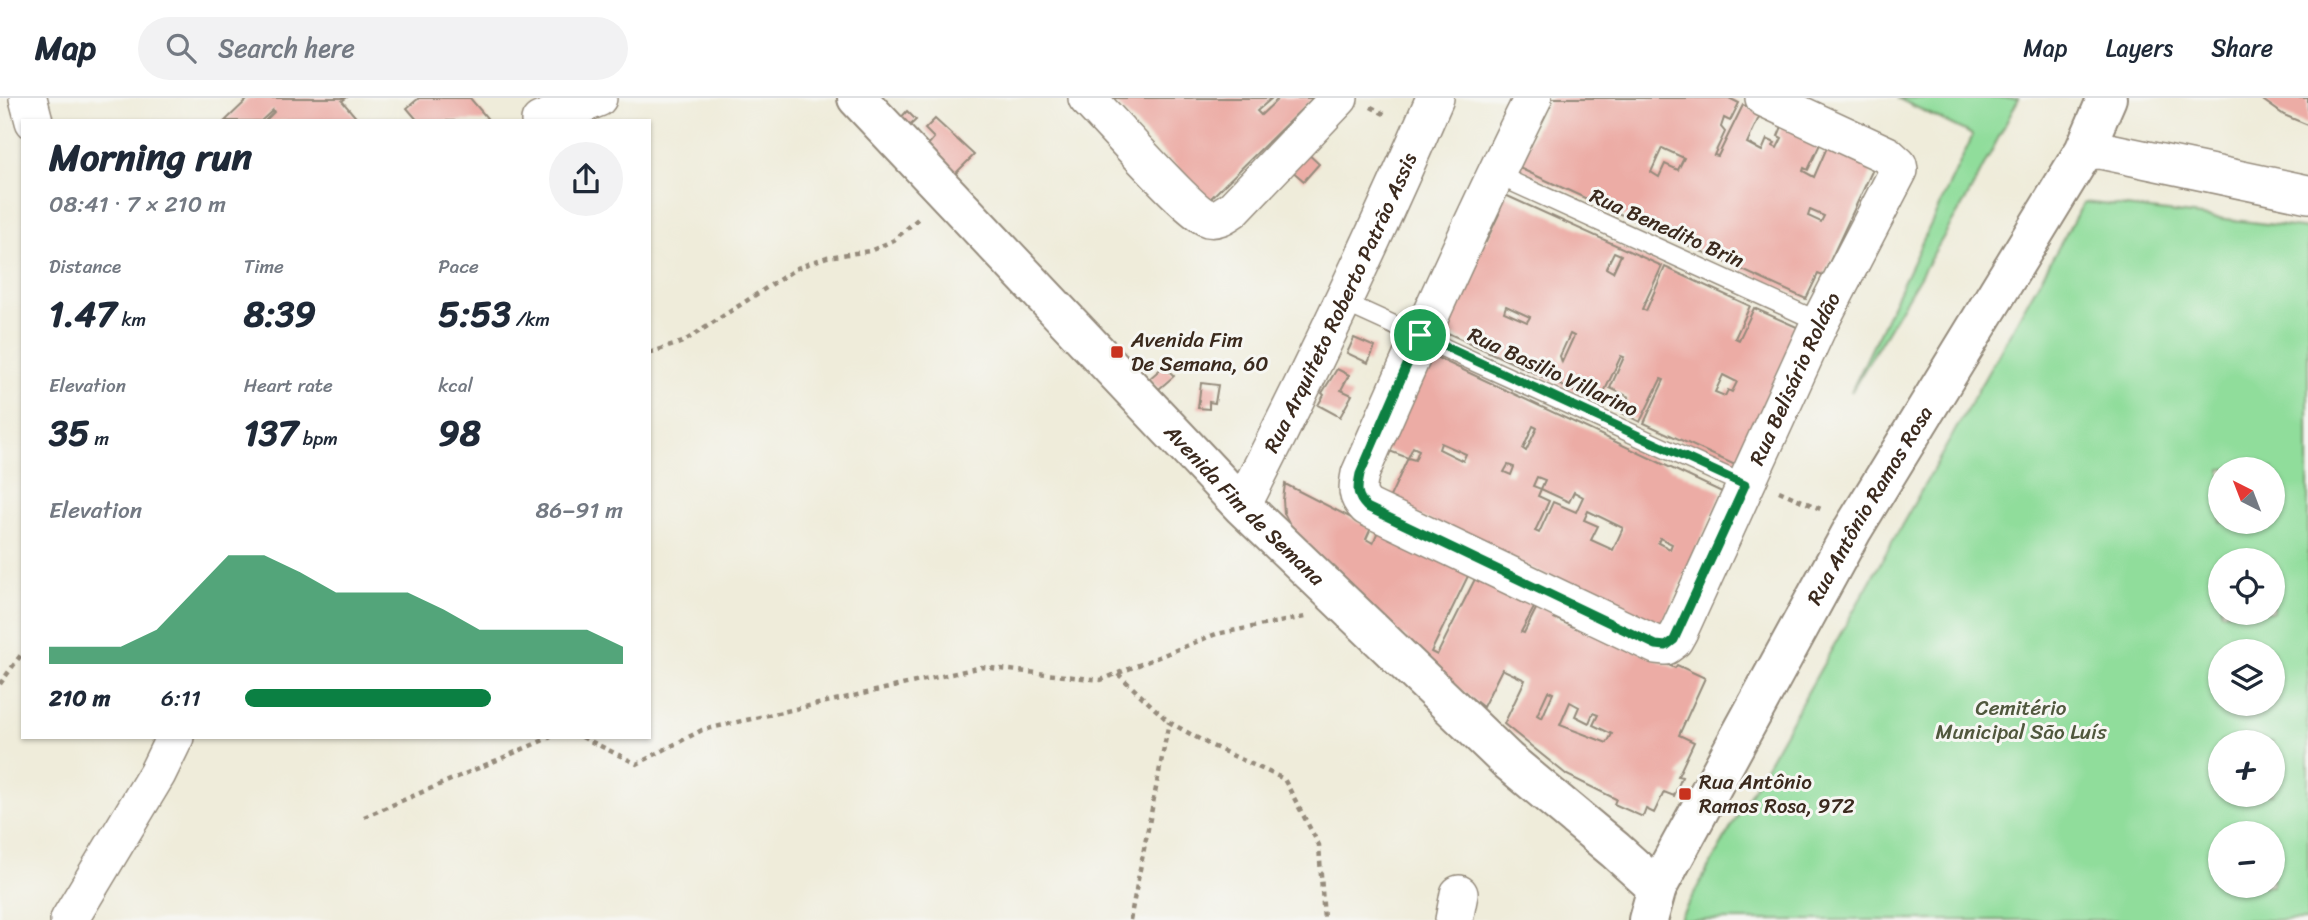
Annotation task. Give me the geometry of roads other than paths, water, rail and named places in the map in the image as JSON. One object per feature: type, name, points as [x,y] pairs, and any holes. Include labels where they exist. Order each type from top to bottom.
[{"type":"street","points":[[28,98],[33,119]]},
{"type":"street","points":[[545,119],[598,98]]},
{"type":"street","name":"Avenida Fim de Semana","points":[[857,98],[1242,506],[1507,760],[1615,850],[1653,904]]},
{"type":"street","points":[[1087,98],[1177,192],[1200,214],[1210,219],[1223,217],[1233,209],[1339,98]]},
{"type":"street","name":"Rua Arquiteto Roberto Patrão Assis","points":[[1242,506],[1407,164],[1435,98]]},
{"type":"street","points":[[1420,335],[1533,98]]},
{"type":"street","name":"Rua Belisário Roldão","points":[[1420,335],[1360,474],[1357,488],[1359,499],[1367,507],[1656,645],[1666,646],[1674,640],[1679,631],[1820,322],[1897,176],[1898,165],[1887,155],[1764,98]]},
{"type":"street","name":"Rua Antônio Ramos Rosa","points":[[1653,904],[1853,529],[2084,152],[2107,98]]},
{"type":"street","points":[[2084,152],[2101,150],[2308,194]]},
{"type":"street","points":[[69,920],[157,774],[174,739]]},
{"type":"lane","name":"Rua Benedito Brin","points":[[1495,174],[1820,322]]},
{"type":"lane","name":"Rua Basilio Villarino","points":[[1341,301],[1745,485]]},
{"type":"place","name":"Avenida Fim De Semana, 60","points":[[1117,352]]},
{"type":"place","name":"Rua Antônio Ramos Rosa, 972","points":[[1685,794]]},
{"type":"park label","name":"Cemitério Municipal São Luís","points":[[2021,720]]}]
